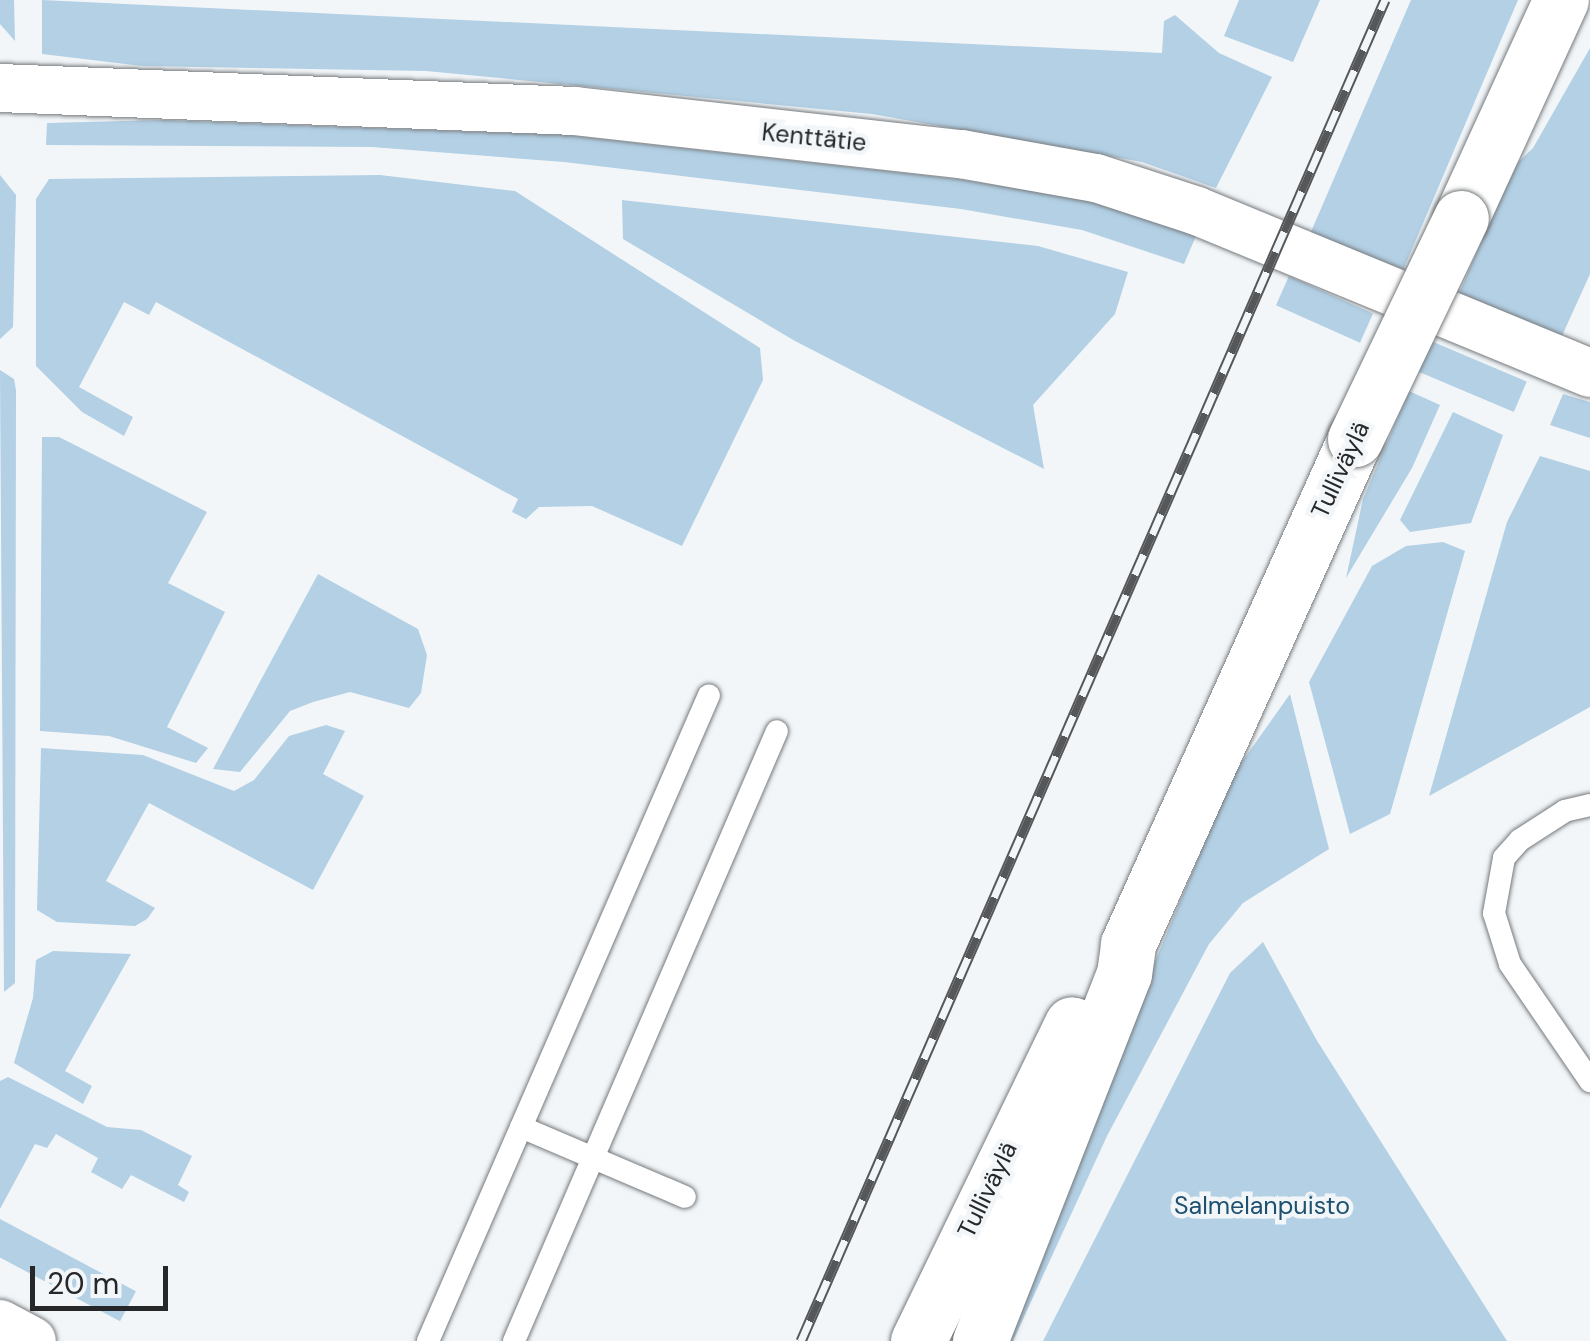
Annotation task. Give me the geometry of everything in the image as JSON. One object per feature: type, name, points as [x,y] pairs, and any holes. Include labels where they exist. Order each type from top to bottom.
[{"type":"main road","name":"Tulliväylä","points":[[980,1341],[1124,974],[1128,944],[1355,439],[1562,0]]},
{"type":"main road","name":"Tulliväylä","points":[[918,1341],[1102,964],[1128,944]]},
{"type":"street","name":"Kenttätie","points":[[0,88],[576,111],[1096,178],[1197,211],[1590,373]]},
{"type":"street","points":[[0,1324],[32,1341]]},
{"type":"lane","points":[[428,1341],[710,694]]},
{"type":"lane","points":[[514,1341],[596,1159],[776,731]]},
{"type":"lane","points":[[1590,805],[1565,811],[1512,849],[1496,884],[1494,913],[1510,964],[1590,1081]]},
{"type":"lane","points":[[522,1127],[685,1197]]},
{"type":"green space","points":[[0,0],[14,0],[15,41],[0,24]]},
{"type":"green space","points":[[42,0],[1162,53],[1164,21],[1175,15],[1219,53],[1272,77],[1216,188],[1142,162],[872,114],[426,71],[142,66],[42,54]]},
{"type":"green space","points":[[1239,0],[1320,0],[1293,62],[1224,36]]},
{"type":"green space","points":[[1411,0],[1518,0],[1401,275],[1310,234]]},
{"type":"green space","points":[[1590,48],[1590,274],[1561,338],[1457,298],[1513,167],[1533,148]]},
{"type":"green space","points":[[162,120],[566,135],[958,179],[1094,201],[1196,236],[1184,264],[1082,230],[961,209],[564,162],[372,147],[46,145],[47,123]]},
{"type":"green space","points":[[0,175],[16,195],[13,327],[0,339]]},
{"type":"green space","points":[[380,175],[515,191],[760,348],[763,380],[682,546],[592,506],[539,507],[526,519],[512,512],[518,499],[156,302],[149,315],[124,302],[79,387],[133,417],[124,436],[82,412],[36,366],[36,199],[49,179]]},
{"type":"green space","points":[[622,200],[1038,246],[1128,272],[1115,314],[1033,405],[1044,469],[795,341],[623,239]]},
{"type":"green space","points":[[1289,276],[1373,313],[1360,343],[1276,305]]},
{"type":"green space","points":[[1431,341],[1527,382],[1514,412],[1418,371]]},
{"type":"green space","points":[[0,370],[14,379],[16,390],[15,983],[4,992]]},
{"type":"green space","points":[[1409,391],[1440,405],[1412,468],[1346,578],[1363,499]]},
{"type":"green space","points":[[1563,394],[1590,402],[1590,438],[1550,425]]},
{"type":"green space","points":[[1453,412],[1503,435],[1471,523],[1410,532],[1400,520]]},
{"type":"green space","points":[[42,437],[59,437],[207,512],[168,583],[225,612],[167,727],[208,748],[196,763],[109,736],[40,731]]},
{"type":"green space","points":[[1540,456],[1590,471],[1590,707],[1429,796],[1507,522]]},
{"type":"green space","points":[[1443,542],[1465,551],[1390,814],[1350,834],[1309,682],[1372,566],[1406,546]]},
{"type":"green space","points":[[318,574],[418,629],[427,655],[421,693],[409,708],[350,692],[313,702],[290,711],[240,772],[213,769]]},
{"type":"green space","points":[[1290,694],[1329,849],[1243,903],[1209,944],[1107,1136],[1013,1341],[996,1341],[1234,773]]},
{"type":"green space","points":[[326,725],[345,731],[323,774],[364,796],[313,890],[149,803],[106,881],[155,908],[147,919],[135,926],[57,922],[37,910],[41,748],[143,755],[234,791],[254,780],[289,736]]},
{"type":"green space","name":"Salmelanpuisto","points":[[1263,942],[1316,1039],[1507,1341],[1043,1341],[1230,973]]},
{"type":"green space","points":[[53,951],[131,954],[65,1071],[92,1086],[83,1104],[14,1063],[33,998],[36,960]]},
{"type":"green space","points":[[8,1077],[107,1127],[141,1130],[192,1156],[178,1185],[189,1192],[184,1202],[131,1175],[122,1189],[91,1172],[98,1158],[56,1134],[47,1148],[35,1144],[0,1209],[0,1081]]},
{"type":"green space","points":[[0,1219],[136,1291],[120,1321],[0,1258]]},
{"type":"railway","points":[[801,1341],[1385,0]]}]
